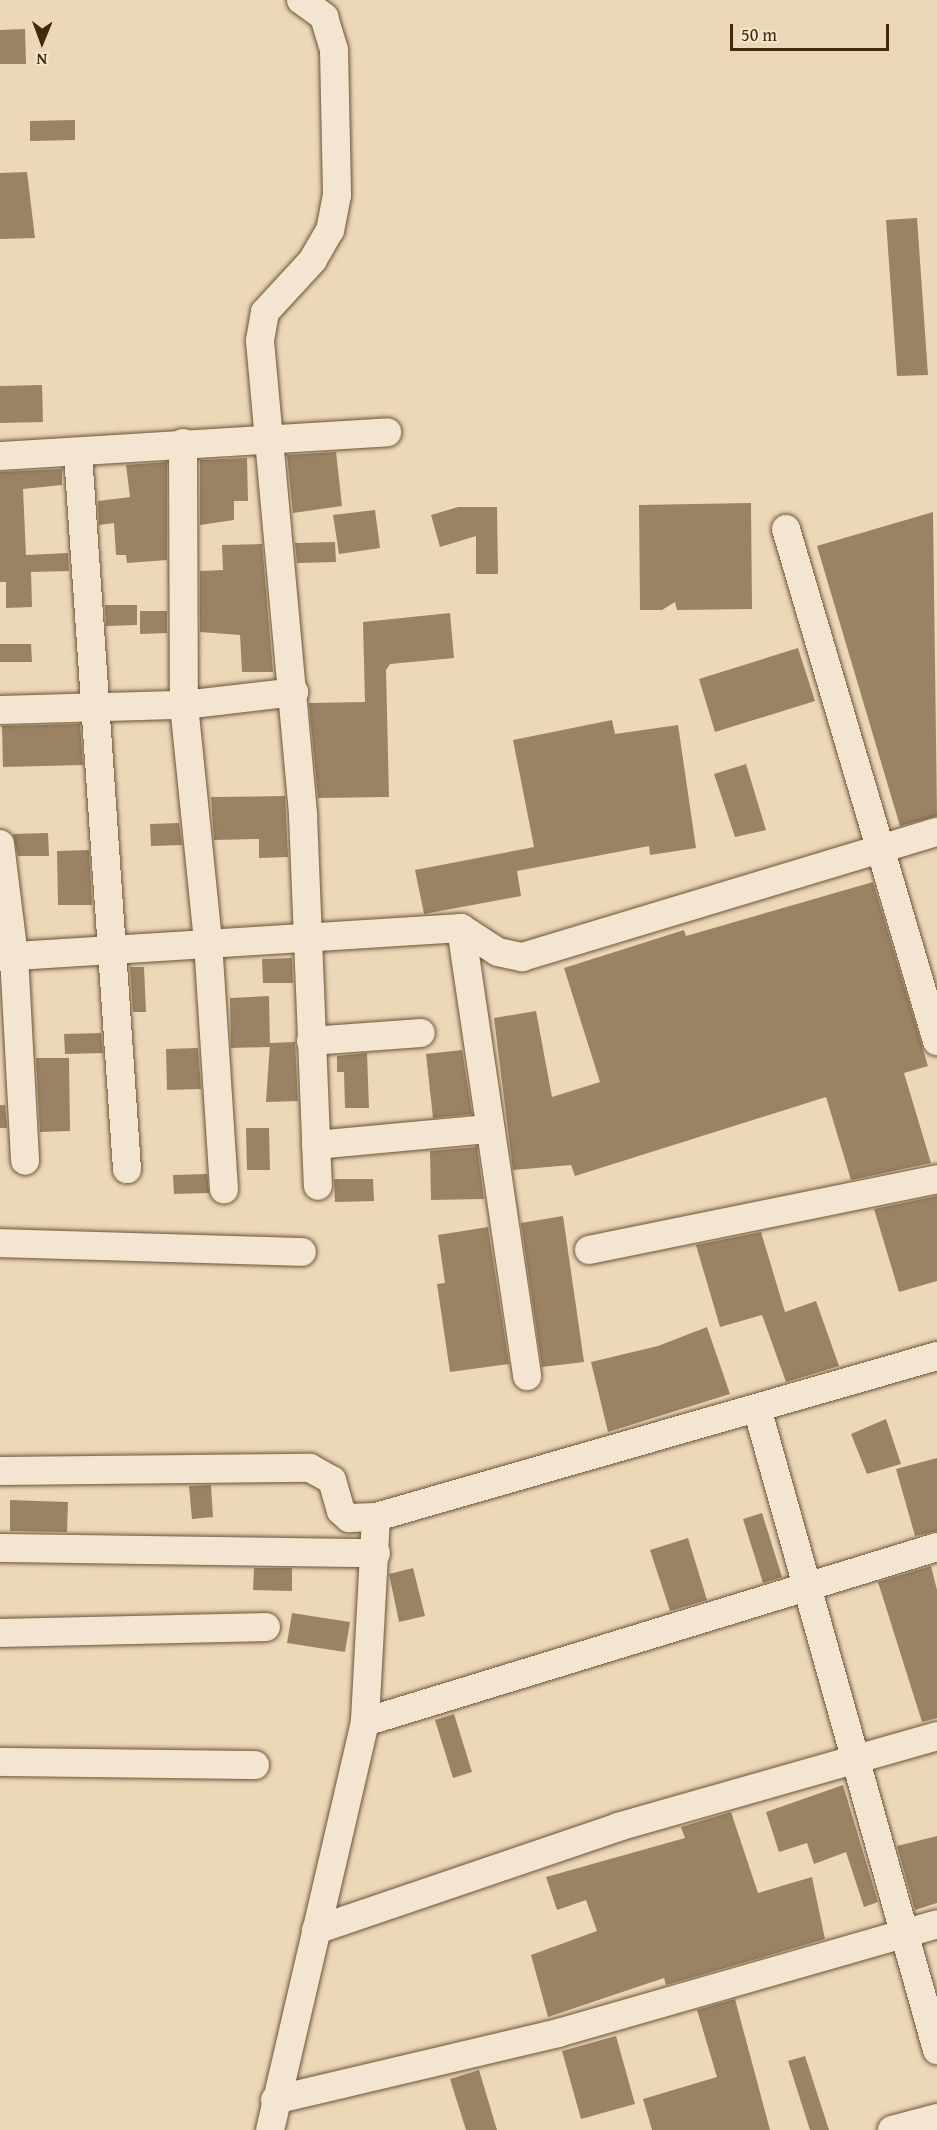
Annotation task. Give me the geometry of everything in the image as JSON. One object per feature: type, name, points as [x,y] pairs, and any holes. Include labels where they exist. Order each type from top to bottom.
[{"type":"street","points":[[301,0],[324,17],[334,50],[337,195],[330,230],[314,260],[265,312],[260,341],[294,692],[318,1186]]},
{"type":"street","points":[[0,456],[78,454],[183,443],[387,432]]},
{"type":"street","points":[[183,443],[184,705],[208,942],[224,1189]]},
{"type":"street","points":[[78,454],[91,705],[114,950],[127,1169]]},
{"type":"street","points":[[786,529],[937,1041]]},
{"type":"street","points":[[0,711],[91,705],[184,705],[294,692]]},
{"type":"street","points":[[7,957],[208,942],[461,928],[498,952],[538,955],[937,832]]},
{"type":"street","points":[[0,844],[7,957],[26,1161]]},
{"type":"street","points":[[461,928],[527,1376]]},
{"type":"street","points":[[311,1041],[421,1033]]},
{"type":"street","points":[[316,1145],[490,1129]]},
{"type":"street","points":[[589,1250],[937,1179]]},
{"type":"street","points":[[0,1243],[302,1252]]},
{"type":"street","points":[[0,1471],[310,1468],[324,1472],[332,1480],[341,1511],[349,1518],[376,1517],[937,1356]]},
{"type":"street","points":[[757,1408],[937,2050]]},
{"type":"street","points":[[270,2130],[275,2100],[365,1722],[376,1553],[376,1517]]},
{"type":"street","points":[[365,1722],[937,1547]]},
{"type":"street","points":[[0,1548],[376,1553]]},
{"type":"street","points":[[0,1633],[266,1627]]},
{"type":"street","points":[[316,1930],[618,1827],[937,1736]]},
{"type":"street","points":[[0,1762],[255,1765]]},
{"type":"street","points":[[275,2100],[558,2033],[937,1924]]},
{"type":"street","points":[[892,2130],[937,2118]]},
{"type":"building","points":[[25,29],[26,64],[0,64],[0,30]]},
{"type":"building","points":[[75,120],[75,140],[30,141],[30,121]]},
{"type":"building","points":[[27,172],[35,238],[0,239],[0,173]]},
{"type":"building","points":[[917,218],[928,375],[897,376],[886,220]]},
{"type":"building","points":[[42,385],[43,422],[0,423],[0,386]]},
{"type":"building","points":[[336,452],[342,506],[293,513],[287,455]]},
{"type":"building","points":[[247,458],[248,501],[234,501],[234,520],[200,525],[200,460]]},
{"type":"building","points":[[167,462],[167,560],[127,563],[126,555],[116,555],[114,523],[99,525],[98,501],[130,497],[126,465]]},
{"type":"building","points":[[62,469],[62,485],[23,489],[26,555],[68,553],[69,571],[31,572],[32,607],[6,608],[6,582],[0,582],[0,472]]},
{"type":"building","points":[[751,503],[752,609],[677,610],[675,602],[662,610],[640,610],[639,505]]},
{"type":"building","points":[[458,507],[497,507],[498,574],[476,574],[476,536],[440,547],[431,515]]},
{"type":"building","points":[[375,510],[380,548],[339,554],[333,515]]},
{"type":"building","points":[[933,512],[937,816],[900,826],[817,546]]},
{"type":"building","points":[[335,542],[336,562],[297,563],[295,543]]},
{"type":"building","points":[[262,544],[273,672],[242,672],[240,635],[200,632],[200,571],[223,570],[222,545]]},
{"type":"building","points":[[105,605],[137,605],[137,625],[106,626]]},
{"type":"building","points":[[140,611],[167,611],[167,633],[140,634]]},
{"type":"building","points":[[450,613],[454,658],[390,664],[386,670],[389,797],[318,798],[309,703],[365,702],[363,622]]},
{"type":"building","points":[[0,644],[31,644],[32,662],[0,662]]},
{"type":"building","points":[[798,648],[815,701],[715,732],[699,679]]},
{"type":"building","points":[[612,720],[615,734],[678,725],[696,848],[650,855],[649,846],[517,871],[521,896],[424,914],[415,870],[534,847],[513,740]]},
{"type":"building","points":[[80,724],[83,765],[3,767],[2,726]]},
{"type":"building","points":[[746,764],[766,830],[735,837],[714,774]]},
{"type":"building","points":[[285,796],[288,857],[259,858],[259,839],[214,840],[211,797]]},
{"type":"building","points":[[179,823],[182,845],[151,846],[150,824]]},
{"type":"building","points":[[48,833],[49,856],[18,856],[13,834]]},
{"type":"building","points":[[89,850],[92,905],[58,905],[57,851]]},
{"type":"building","points":[[873,882],[928,1066],[904,1073],[931,1163],[851,1180],[826,1097],[575,1176],[571,1165],[513,1170],[494,1018],[536,1011],[552,1097],[600,1082],[564,968],[684,930],[686,936]]},
{"type":"building","points":[[292,958],[293,983],[263,983],[262,959]]},
{"type":"building","points":[[130,967],[144,967],[146,1012],[133,1012]]},
{"type":"building","points":[[269,996],[270,1047],[231,1048],[230,998]]},
{"type":"building","points":[[101,1033],[103,1053],[65,1054],[64,1034]]},
{"type":"building","points":[[295,1042],[298,1101],[266,1102],[270,1043]]},
{"type":"building","points":[[198,1048],[201,1089],[167,1090],[166,1049]]},
{"type":"building","points":[[462,1050],[472,1114],[433,1118],[426,1054]]},
{"type":"building","points":[[367,1053],[369,1108],[345,1108],[344,1072],[337,1072],[337,1056]]},
{"type":"building","points":[[36,1058],[69,1058],[70,1131],[40,1132]]},
{"type":"building","points":[[0,1105],[5,1105],[7,1128],[0,1128]]},
{"type":"building","points":[[246,1128],[269,1128],[270,1170],[247,1170]]},
{"type":"building","points":[[477,1147],[484,1199],[431,1200],[430,1151]]},
{"type":"building","points":[[207,1174],[209,1193],[174,1194],[173,1175]]},
{"type":"building","points":[[334,1179],[373,1179],[374,1201],[335,1202]]},
{"type":"building","points":[[937,1196],[937,1281],[899,1292],[874,1209]]},
{"type":"building","points":[[563,1216],[584,1362],[542,1367],[521,1223]]},
{"type":"building","points":[[488,1227],[509,1364],[450,1372],[437,1284],[445,1283],[438,1235]]},
{"type":"building","points":[[761,1232],[785,1312],[816,1301],[839,1366],[786,1382],[762,1315],[720,1327],[696,1245]]},
{"type":"building","points":[[707,1327],[730,1394],[608,1432],[591,1362],[658,1346]]},
{"type":"building","points":[[886,1419],[901,1464],[867,1474],[851,1434]]},
{"type":"building","points":[[937,1458],[937,1531],[915,1536],[896,1469]]},
{"type":"building","points":[[211,1485],[213,1517],[192,1519],[189,1486]]},
{"type":"building","points":[[10,1500],[68,1502],[67,1532],[10,1531]]},
{"type":"building","points":[[762,1513],[782,1577],[763,1583],[743,1519]]},
{"type":"building","points":[[688,1538],[707,1600],[670,1611],[650,1550]]},
{"type":"building","points":[[931,1566],[937,1590],[937,1718],[922,1722],[878,1582]]},
{"type":"building","points":[[254,1568],[292,1568],[292,1591],[253,1590]]},
{"type":"building","points":[[413,1568],[425,1616],[399,1622],[389,1574]]},
{"type":"building","points":[[292,1613],[350,1622],[345,1652],[287,1643]]},
{"type":"building","points":[[454,1714],[472,1772],[453,1778],[435,1720]]},
{"type":"building","points":[[843,1785],[878,1902],[864,1907],[846,1852],[814,1864],[807,1843],[779,1852],[766,1812]]},
{"type":"building","points":[[731,1812],[758,1893],[812,1877],[825,1939],[666,1985],[664,1978],[548,2017],[531,1955],[597,1931],[586,1900],[557,1910],[546,1877],[685,1838],[681,1827]]},
{"type":"building","points":[[937,1836],[937,1903],[915,1910],[897,1846]]},
{"type":"building","points":[[735,1999],[770,2130],[652,2130],[643,2099],[717,2077],[697,2010]]},
{"type":"building","points":[[616,2036],[635,2104],[581,2119],[562,2051]]},
{"type":"building","points":[[805,2056],[829,2130],[810,2130],[788,2061]]},
{"type":"building","points":[[479,2070],[497,2130],[466,2130],[450,2079]]}]
